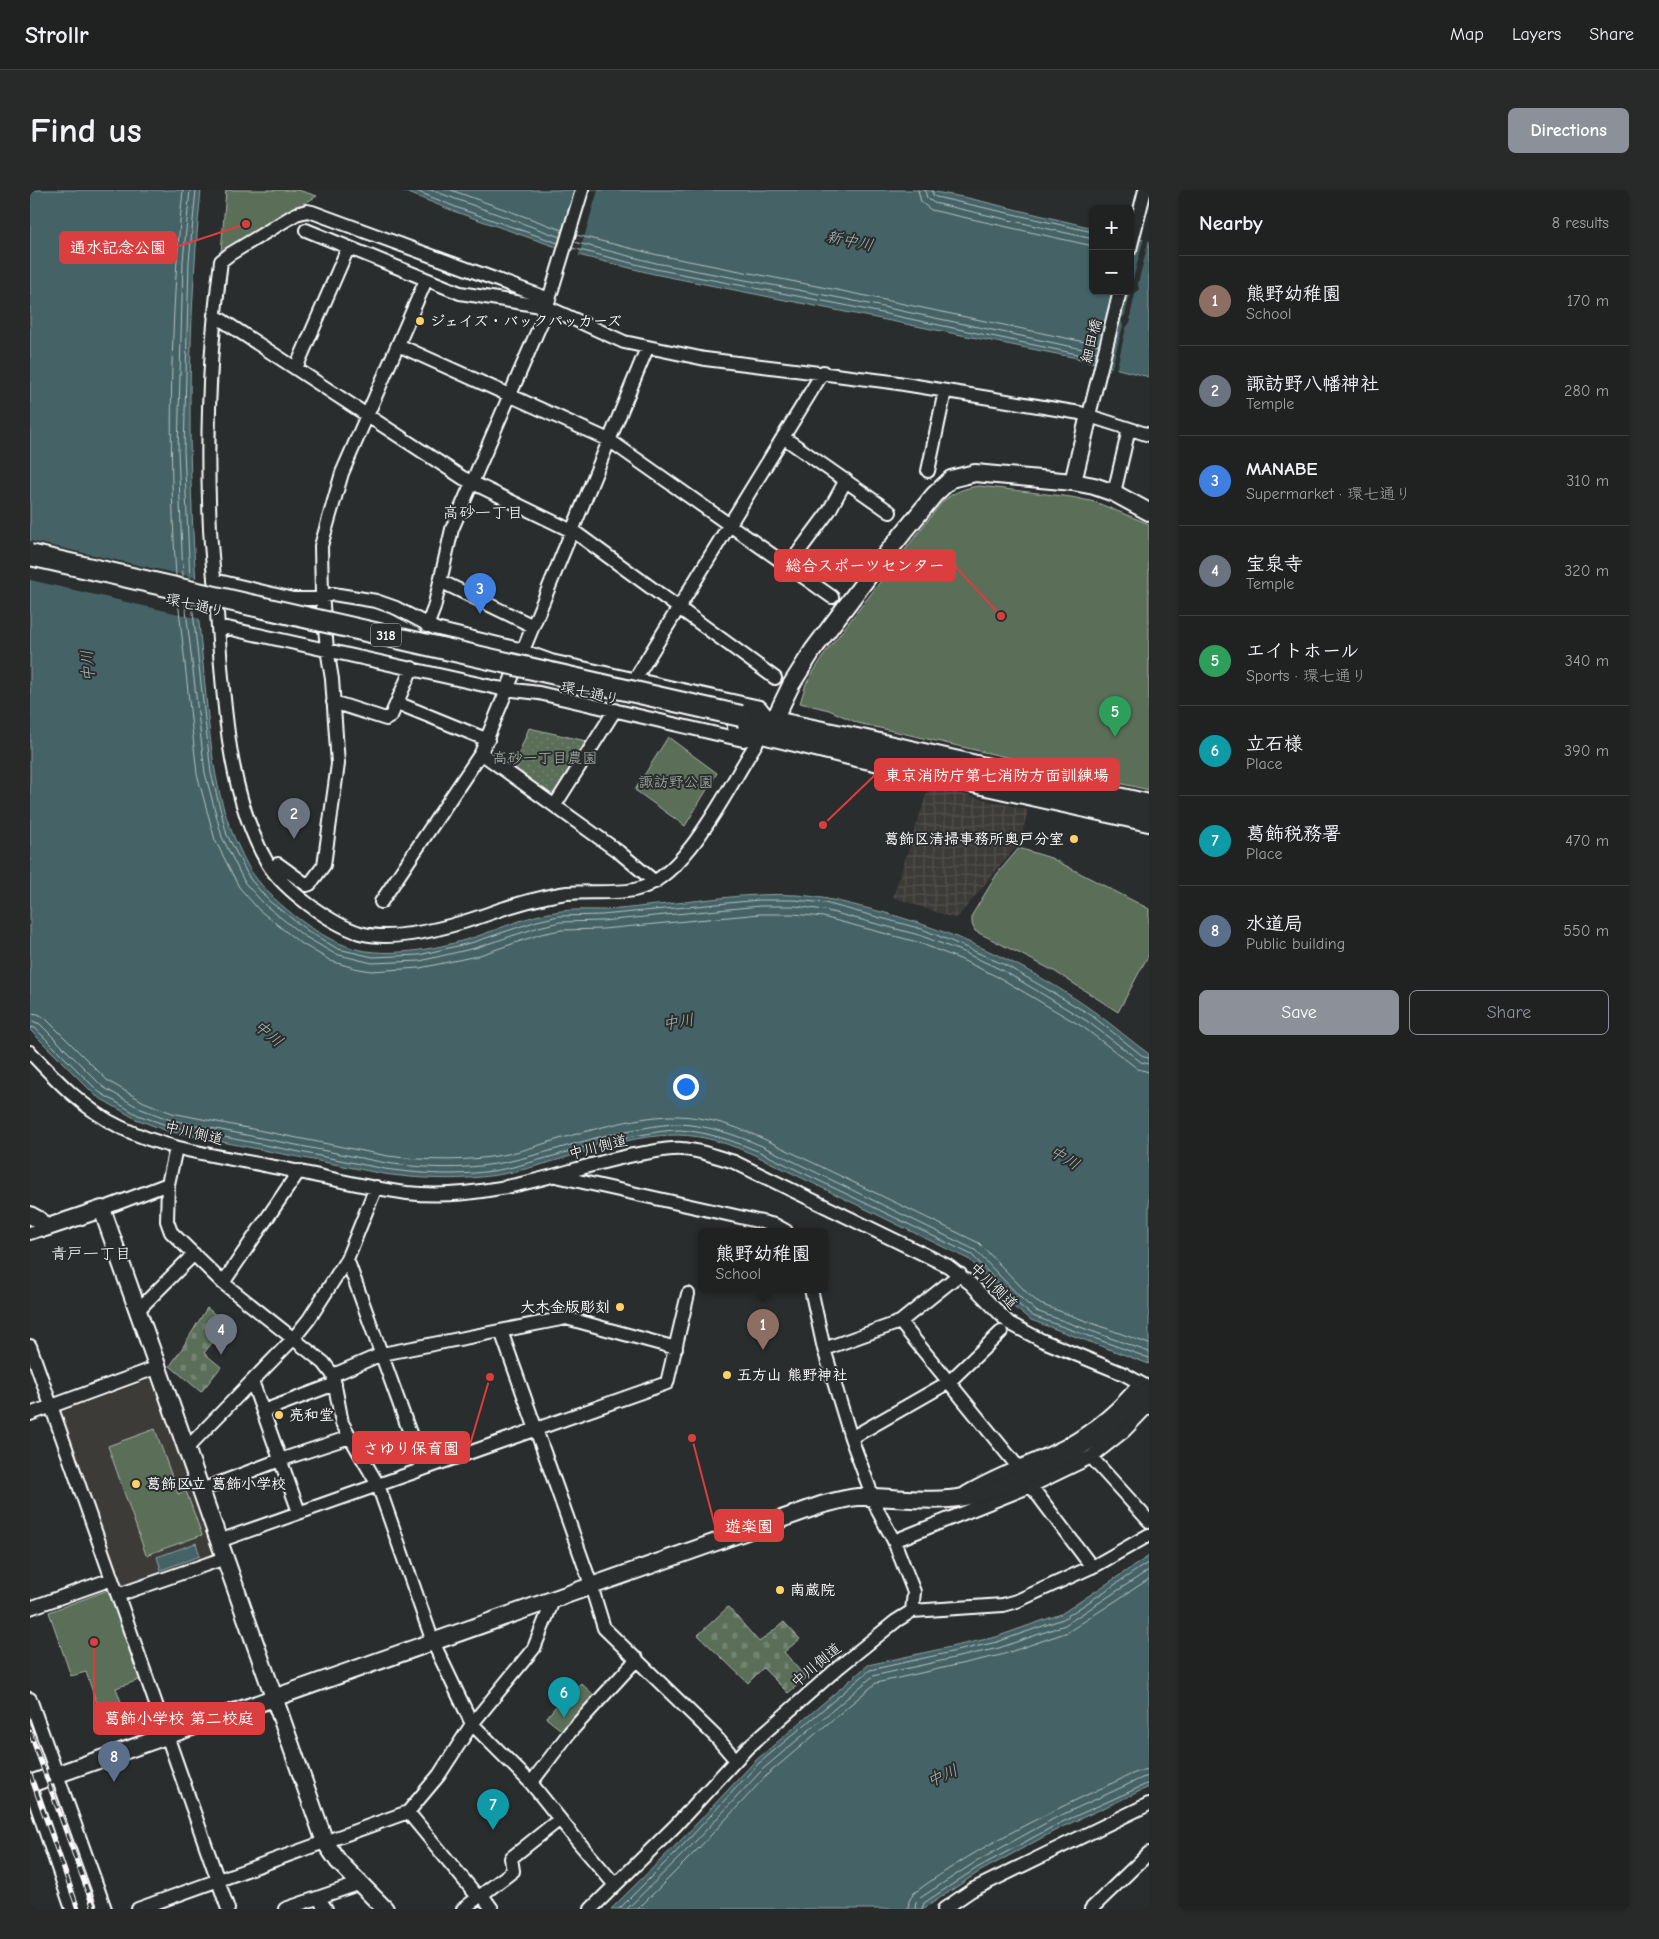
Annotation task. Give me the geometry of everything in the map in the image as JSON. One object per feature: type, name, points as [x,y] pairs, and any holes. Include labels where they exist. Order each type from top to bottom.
[{"type":"main road","name":"環七通り","points":[[30,555],[739,721]]},
{"type":"main road","name":"環七通り","points":[[30,568],[768,727],[876,743],[1149,805]]},
{"type":"main road","name":"環七通り","points":[[768,727],[848,754],[1149,821]]},
{"type":"street","points":[[427,626],[431,618],[452,529],[510,396],[548,300],[582,190]]},
{"type":"street","points":[[1134,232],[1144,190],[1149,191]]},
{"type":"street","points":[[1149,435],[1089,415],[823,372],[705,359],[647,348],[624,342],[548,300],[317,212],[307,211],[296,214],[230,254],[221,262],[214,315],[209,430],[210,509],[214,580],[224,701],[234,769],[250,825],[271,868],[298,895],[322,914],[348,928],[374,935],[409,934],[464,923],[544,897],[570,893],[632,890],[655,882],[669,872],[684,856],[712,815],[750,752],[768,727],[813,650],[874,569],[944,484],[959,476],[975,473],[1073,482],[1094,486],[1114,493],[1149,512]]},
{"type":"street","points":[[306,230],[460,293],[548,300]]},
{"type":"street","points":[[296,368],[348,248]]},
{"type":"street","points":[[271,868],[278,864],[307,885],[310,884],[324,864],[338,764],[332,679],[322,595],[320,546],[342,473],[426,280]]},
{"type":"street","name":"細田橋","points":[[1089,415],[1119,295]]},
{"type":"street","points":[[214,315],[471,482],[572,531],[775,678]]},
{"type":"street","points":[[398,345],[609,440],[832,598]]},
{"type":"street","points":[[381,902],[488,740],[647,348]]},
{"type":"street","points":[[635,679],[823,372]]},
{"type":"street","points":[[928,470],[945,391]]},
{"type":"street","points":[[1073,482],[1089,415]]},
{"type":"street","points":[[1114,493],[1129,429]]},
{"type":"street","points":[[783,437],[890,512]]},
{"type":"street","points":[[788,566],[829,510],[846,480]]},
{"type":"street","points":[[214,580],[293,599],[314,599],[322,595],[333,594],[376,601],[396,608],[427,626],[524,651],[551,661],[760,707],[768,727]]},
{"type":"street","points":[[440,581],[533,626]]},
{"type":"street","points":[[218,626],[508,690],[539,693],[743,740],[768,727]]},
{"type":"street","points":[[333,702],[386,719],[391,716],[412,668]]},
{"type":"street","points":[[396,704],[488,740]]},
{"type":"street","points":[[555,805],[615,710]]},
{"type":"street","points":[[481,753],[619,852],[655,882]]},
{"type":"street","name":"中川側道","points":[[30,1054],[59,1083],[89,1107],[131,1133],[176,1148],[408,1193],[450,1194],[495,1189],[556,1176],[625,1156],[659,1151],[682,1149],[734,1162],[948,1266],[971,1284],[996,1312],[1016,1328],[1124,1374],[1146,1387]]},
{"type":"street","points":[[176,1148],[168,1184],[168,1221],[171,1232],[223,1283],[324,1363],[334,1379],[342,1423],[378,1485],[433,1642],[472,1724],[531,1783],[615,1885]]},
{"type":"street","points":[[223,1283],[299,1171]]},
{"type":"street","points":[[556,1176],[731,1215],[779,1228]]},
{"type":"street","points":[[30,1215],[39,1220],[38,1230],[102,1209],[168,1184]]},
{"type":"street","points":[[187,1448],[293,1339],[322,1302],[347,1259],[376,1187]]},
{"type":"street","points":[[102,1209],[325,1842],[338,1860],[385,1909]]},
{"type":"street","points":[[138,1310],[194,1254]]},
{"type":"street","points":[[347,1259],[423,1469]]},
{"type":"street","points":[[824,1349],[900,1322],[960,1274]]},
{"type":"street","points":[[812,1293],[824,1349],[851,1438],[873,1497],[914,1592],[912,1611],[1003,1605],[1018,1602],[1092,1567],[1149,1535]]},
{"type":"street","points":[[219,1541],[666,1383],[688,1294]]},
{"type":"street","points":[[263,1411],[334,1379],[382,1354],[566,1318],[676,1348]]},
{"type":"street","points":[[900,1322],[1018,1467]]},
{"type":"street","points":[[501,1331],[537,1429],[604,1628],[638,1659],[736,1759]]},
{"type":"street","points":[[851,1438],[950,1382],[1001,1332]]},
{"type":"street","points":[[30,1346],[228,1909]]},
{"type":"street","points":[[30,1414],[158,1367]]},
{"type":"street","points":[[252,1381],[299,1512]]},
{"type":"street","points":[[958,1498],[986,1482],[1068,1444],[1146,1387]]},
{"type":"street","points":[[72,1909],[30,1785],[56,1774],[821,1505],[856,1498],[873,1497],[958,1498],[1000,1487],[1060,1460],[1093,1440],[1125,1416],[1146,1387]]},
{"type":"street","points":[[894,1542],[1031,1486],[1091,1457],[1124,1431],[1149,1405]]},
{"type":"street","points":[[201,1490],[280,1460],[350,1437]]},
{"type":"street","points":[[1091,1457],[1149,1521]]},
{"type":"street","points":[[1031,1486],[1092,1567]]},
{"type":"street","points":[[118,1595],[225,1558]]},
{"type":"street","points":[[30,1608],[112,1578]]},
{"type":"street","points":[[138,1909],[408,1812],[439,1775],[472,1724],[534,1648],[554,1598]]},
{"type":"street","name":"中川側道","points":[[591,1909],[675,1826],[736,1759],[780,1718],[868,1643],[912,1611]]},
{"type":"street","points":[[531,1783],[570,1732],[638,1659]]},
{"type":"street","points":[[30,1699],[105,1909]]},
{"type":"street","points":[[944,1909],[972,1890],[1149,1804]]},
{"type":"street","points":[[408,1812],[492,1909]]},
{"type":"street","points":[[463,1909],[512,1871],[511,1858],[560,1819]]},
{"type":"street","points":[[1091,1909],[1149,1853]]},
{"type":"street","points":[[285,1909],[361,1883]]},
{"type":"street","points":[[318,1898],[326,1909]]},
{"type":"shaded area","points":[[929,786],[1028,810],[1020,842],[956,919],[893,897]]},
{"type":"shaded area","name":"葛飾区立 葛飾小学校","points":[[150,1380],[153,1382],[212,1551],[209,1558],[124,1589],[120,1584],[59,1416],[62,1411]]},
{"type":"green space","points":[[226,190],[298,190],[317,196],[221,253]]},
{"type":"green space","points":[[979,486],[1071,497],[1095,502],[1149,524],[1149,790],[858,723],[829,710],[800,703],[806,684],[826,652],[942,502],[959,491]]},
{"type":"green space","name":"高砂一丁目農園","points":[[529,728],[586,741],[553,795],[513,768]]},
{"type":"green space","name":"諏訪野公園","points":[[668,737],[717,773],[685,826],[635,790]]},
{"type":"green space","points":[[1019,848],[1051,858],[1149,909],[1149,954],[1118,1012],[1054,971],[975,931],[972,924],[972,915],[997,874]]},
{"type":"green space","points":[[207,1308],[227,1324],[204,1353],[221,1367],[201,1392],[170,1366]]},
{"type":"green space","points":[[155,1429],[178,1494],[186,1491],[202,1535],[146,1555],[108,1446]]},
{"type":"green space","points":[[108,1590],[110,1591],[142,1679],[116,1688],[121,1702],[99,1710],[86,1672],[71,1676],[49,1612]]},
{"type":"green space","points":[[728,1607],[759,1642],[784,1622],[800,1639],[784,1652],[806,1678],[788,1693],[763,1668],[748,1683],[698,1635]]},
{"type":"green space","points":[[581,1683],[597,1698],[565,1733],[546,1718],[562,1699]]},
{"type":"water","name":"中川","points":[[30,190],[201,190],[192,309],[190,368],[191,487],[198,606],[209,730],[220,796],[226,817],[245,861],[262,886],[287,910],[316,931],[346,946],[374,952],[403,952],[447,945],[534,916],[561,911],[621,909],[778,894],[824,898],[899,917],[959,938],[1016,964],[1071,996],[1149,1054],[1149,1364],[1031,1320],[1015,1308],[970,1260],[757,1156],[718,1141],[687,1135],[635,1139],[513,1172],[481,1177],[433,1178],[384,1174],[167,1131],[136,1119],[96,1096],[30,1030]]},
{"type":"water","name":"新中川","points":[[401,190],[924,190],[968,198],[1089,227],[1089,295],[1134,295],[1134,238],[1149,241],[1149,377],[1072,357],[654,274],[582,256],[456,212]]},
{"type":"water","points":[[196,1543],[200,1556],[161,1570],[157,1557]]},
{"type":"water","name":"中川","points":[[1149,1556],[1149,1787],[1060,1828],[979,1872],[923,1909],[611,1909],[685,1836],[755,1761],[868,1665],[996,1637],[1061,1614]]},
{"type":"pier","points":[[576,190],[598,190],[578,258],[558,251]]},
{"type":"pier","points":[[1144,237],[1149,239],[1138,284],[1139,289],[1135,294],[1130,317],[1131,321],[1126,328],[1116,371],[1111,370],[1123,326],[1121,319],[1125,315],[1130,295],[1134,295],[1134,275]]},
{"type":"pier","points":[[30,541],[197,578],[201,619],[30,580]]},
{"type":"railway","points":[[30,1732],[94,1909]]},
{"type":"railway","points":[[30,1774],[78,1909]]},
{"type":"place","name":"通水記念公園","points":[[246,224]]},
{"type":"place","name":"ジェイズ・バックパッカーズ","points":[[420,321]]},
{"type":"place","name":"MANABE","points":[[480,614]]},
{"type":"place","name":"総合スポーツセンター","points":[[1001,616]]},
{"type":"place","name":"エイトホール","points":[[1115,737]]},
{"type":"place","name":"東京消防庁第七消防方面訓練場","points":[[823,825]]},
{"type":"place","name":"諏訪野八幡神社","points":[[294,839]]},
{"type":"place","name":"葛飾区清掃事務所奥戸分室","points":[[1074,839]]},
{"type":"place","name":"大木金版彫刻","points":[[620,1307]]},
{"type":"place","name":"熊野幼稚園","points":[[763,1350]]},
{"type":"place","name":"宝泉寺","points":[[221,1355]]},
{"type":"place","name":"五方山 熊野神社","points":[[727,1375]]},
{"type":"place","name":"さゆり保育園","points":[[490,1377]]},
{"type":"place","name":"亮和堂","points":[[279,1415]]},
{"type":"place","name":"遊楽園","points":[[692,1438]]},
{"type":"place","name":"葛飾区立 葛飾小学校","points":[[136,1484]]},
{"type":"place","name":"南蔵院","points":[[780,1590]]},
{"type":"place","name":"葛飾小学校 第二校庭","points":[[94,1642]]},
{"type":"place","name":"立石様","points":[[564,1718]]},
{"type":"place","name":"水道局","points":[[114,1782]]},
{"type":"place","name":"葛飾税務署","points":[[493,1830]]},
{"type":"district","name":"高砂一丁目","points":[[483,512]]},
{"type":"district","name":"青戸一丁目","points":[[91,1253]]}]
